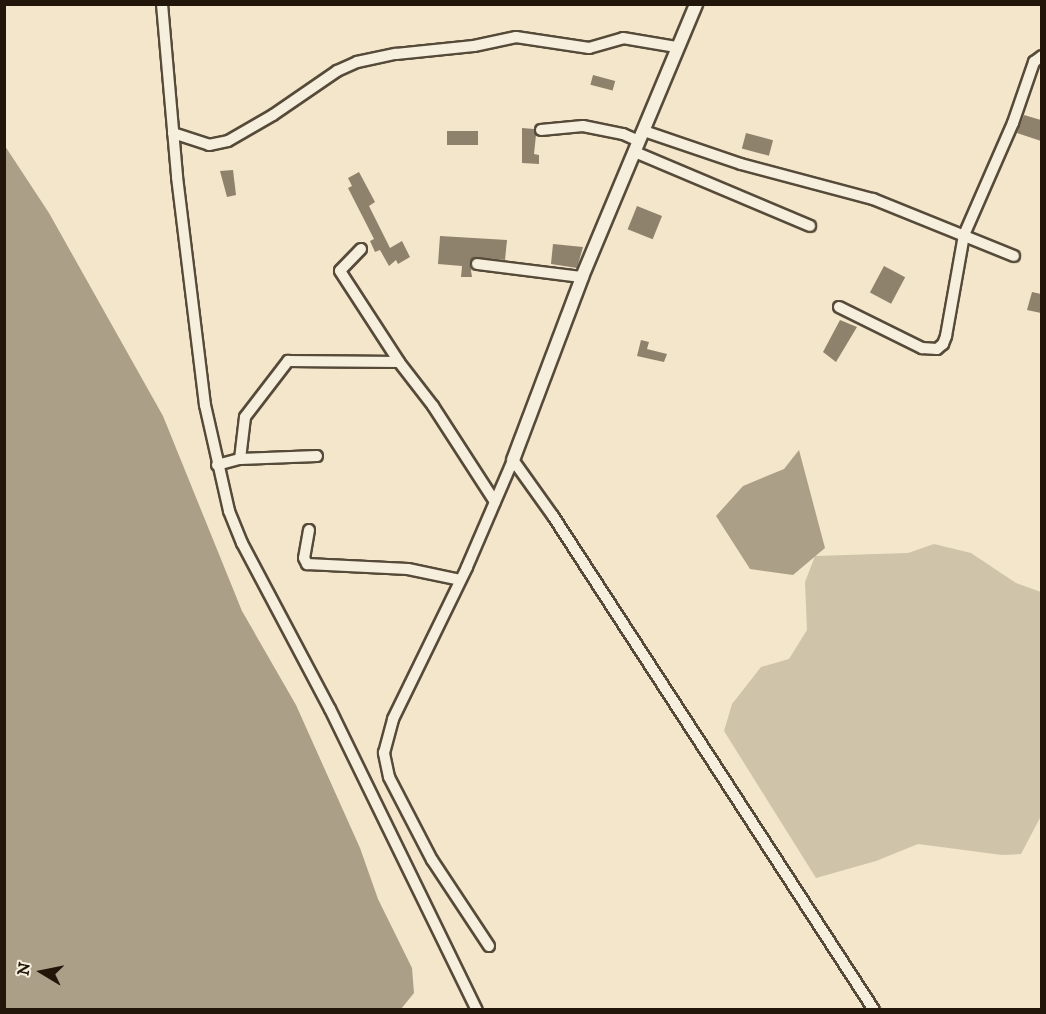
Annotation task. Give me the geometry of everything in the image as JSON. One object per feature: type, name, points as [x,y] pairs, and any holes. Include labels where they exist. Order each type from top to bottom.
[{"type":"street","points":[[162,4],[173,134],[205,405],[229,510],[242,543],[330,709],[477,1010]]},
{"type":"street","points":[[489,946],[432,860],[389,777],[384,753],[393,719],[460,580],[513,460],[582,277],[676,47],[696,4]]},
{"type":"street","points":[[173,134],[209,145],[228,141],[337,71],[357,62],[396,54],[474,46],[516,37],[589,48],[623,38],[676,47]]},
{"type":"street","points":[[839,307],[913,344],[937,348],[946,336],[964,235],[983,185],[1013,123],[1034,62],[1041,56]]},
{"type":"street","points":[[541,130],[583,126],[623,134],[810,226]]},
{"type":"street","points":[[639,141],[741,164],[873,199],[1014,256]]},
{"type":"street","points":[[361,249],[340,271],[399,362],[433,406],[495,502]]},
{"type":"street","points":[[477,264],[582,277]]},
{"type":"street","points":[[240,459],[245,417],[288,361],[399,362]]},
{"type":"street","points":[[217,465],[240,459],[317,456]]},
{"type":"street","points":[[513,460],[553,516],[874,1010]]},
{"type":"street","points":[[309,530],[304,558],[307,564],[408,569],[460,580]]},
{"type":"shaded area","points":[[5,146],[49,213],[163,416],[242,611],[296,705],[360,848],[378,899],[412,968],[414,993],[401,1009],[5,1009]]},
{"type":"shaded area","points":[[799,450],[825,548],[793,575],[750,569],[716,516],[743,486],[784,469]]},
{"type":"shaded area","points":[[934,544],[971,553],[1016,583],[1041,592],[1041,816],[1021,854],[1002,855],[918,844],[876,861],[816,878],[724,731],[732,704],[761,667],[789,659],[807,630],[805,582],[815,556],[908,553]]},
{"type":"building","points":[[593,75],[615,81],[613,91],[590,85]]},
{"type":"building","points":[[1024,115],[1041,120],[1041,141],[1017,133]]},
{"type":"building","points":[[522,128],[534,129],[536,135],[534,154],[539,155],[539,164],[522,163]]},
{"type":"building","points":[[447,131],[478,131],[478,145],[447,145]]},
{"type":"building","points":[[746,133],[773,140],[769,156],[742,148]]},
{"type":"building","points":[[233,170],[236,195],[227,197],[220,171]]},
{"type":"building","points":[[359,172],[375,202],[369,206],[390,248],[402,241],[410,257],[398,264],[396,260],[389,266],[380,250],[375,252],[370,241],[374,239],[348,188],[352,186],[348,178]]},
{"type":"building","points":[[637,206],[662,216],[653,239],[628,229]]},
{"type":"building","points":[[440,236],[507,240],[505,260],[475,257],[470,264],[472,277],[461,277],[462,266],[438,264]]},
{"type":"building","points":[[553,244],[583,247],[577,268],[551,264]]},
{"type":"building","points":[[884,266],[905,277],[891,304],[870,292]]},
{"type":"building","points":[[1032,292],[1041,294],[1041,313],[1027,310]]},
{"type":"building","points":[[840,320],[857,327],[836,362],[823,352]]},
{"type":"building","points":[[641,340],[649,342],[647,349],[667,354],[664,362],[637,356]]}]
